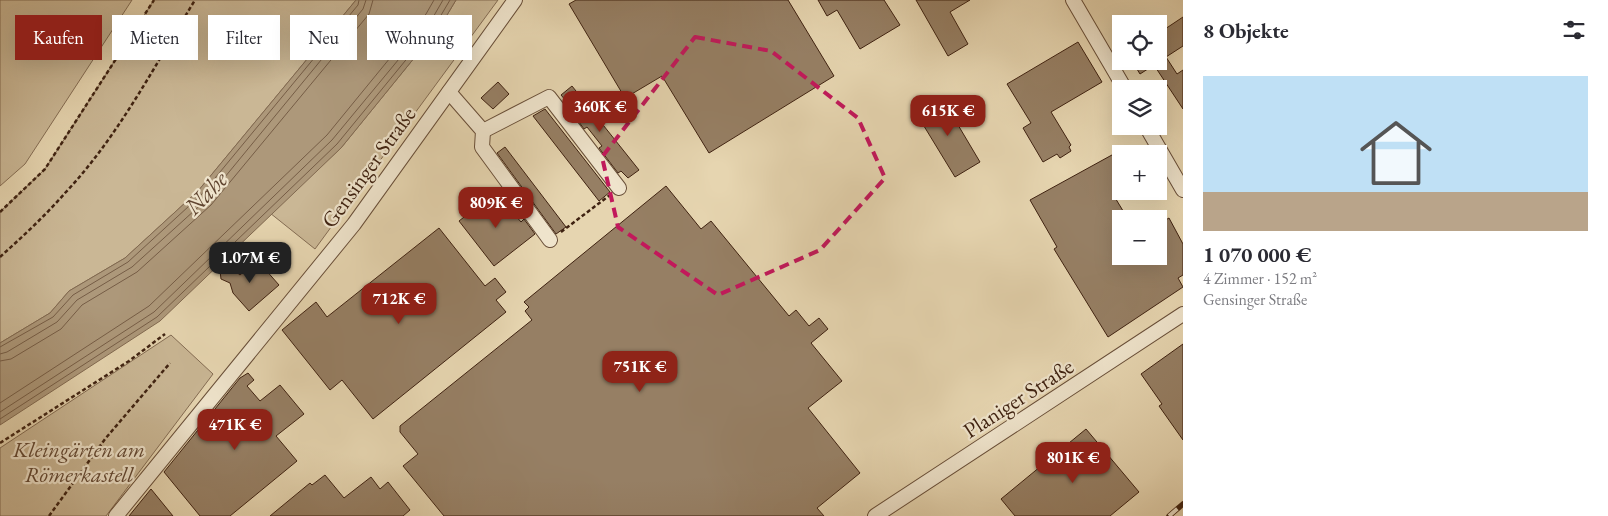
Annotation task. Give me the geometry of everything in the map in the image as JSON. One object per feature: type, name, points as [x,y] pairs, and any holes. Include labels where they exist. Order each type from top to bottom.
[{"type":"street","name":"Gensinger Straße","points":[[116,516],[354,224],[516,0]]},
{"type":"street","points":[[1074,0],[1119,80]]},
{"type":"street","points":[[449,92],[483,131],[482,147],[550,240]]},
{"type":"street","points":[[483,131],[549,97],[620,188]]},
{"type":"street","points":[[1151,135],[1183,190]]},
{"type":"street","name":"Planiger Straße","points":[[875,516],[1183,314]]},
{"type":"path","points":[[0,212],[45,169],[154,0]]},
{"type":"path","points":[[0,257],[66,192],[92,160],[117,126],[195,0]]},
{"type":"path","points":[[550,240],[620,188]]},
{"type":"path","points":[[0,443],[121,366],[165,334]]},
{"type":"path","points":[[49,516],[105,439],[170,363]]},
{"type":"highlighted area","points":[[695,37],[771,51],[858,118],[885,178],[820,250],[718,295],[618,227],[602,157]]},
{"type":"green space","points":[[0,0],[132,0],[122,15],[112,15],[112,31],[102,46],[102,15],[15,15],[15,60],[93,60],[25,164],[0,186]]},
{"type":"green space","points":[[154,0],[356,0],[344,15],[290,15],[290,60],[306,60],[198,191],[125,258],[69,291],[50,313],[0,343],[0,212],[45,169],[115,60],[198,60],[198,15],[144,15]]},
{"type":"green space","points":[[456,0],[498,0],[472,35],[472,15],[447,15]]},
{"type":"green space","points":[[413,60],[454,60],[315,249],[270,213],[341,148]]},
{"type":"green space","name":"Kleingärten am Römerkastell","points":[[171,335],[213,374],[106,516],[0,516],[0,448]]},
{"type":"water","name":"Nahe","points":[[356,0],[456,0],[447,15],[367,15],[367,60],[413,60],[341,148],[160,321],[0,425],[0,343],[50,313],[69,291],[125,258],[198,191],[306,60],[357,60],[357,15],[344,15]]},
{"type":"building","points":[[576,0],[788,0],[834,76],[709,153],[662,76],[625,98],[569,4]]},
{"type":"building","points":[[818,0],[884,0],[900,25],[860,49],[837,10],[827,16]]},
{"type":"building","points":[[916,0],[970,0],[950,12],[968,44],[948,56]]},
{"type":"building","points":[[1183,17],[1183,46],[1167,56],[1167,28]]},
{"type":"building","points":[[1078,42],[1102,82],[1051,112],[1071,145],[1069,147],[1071,151],[1060,158],[1057,154],[1043,162],[1023,128],[1031,123],[1007,84]]},
{"type":"building","points":[[1167,59],[1177,74],[1183,70],[1183,109],[1167,85],[1167,80],[1164,80],[1157,70],[1167,70]]},
{"type":"building","points":[[1138,70],[1146,70],[1140,74]]},
{"type":"building","points":[[498,82],[509,94],[493,109],[481,98]]},
{"type":"building","points":[[572,86],[639,170],[628,178],[621,171],[618,173],[599,148],[602,146],[587,127],[584,129],[565,103],[567,102],[561,95]]},
{"type":"building","points":[[942,98],[980,162],[955,177],[916,113]]},
{"type":"building","points":[[545,109],[610,192],[599,201],[533,116]]},
{"type":"building","points":[[505,147],[566,227],[556,234],[497,153]]},
{"type":"building","points":[[1112,155],[1112,200],[1116,200],[1123,210],[1112,210],[1112,265],[1167,265],[1167,219],[1169,218],[1183,244],[1183,275],[1178,278],[1183,287],[1108,337],[1054,249],[1057,247],[1030,200]]},
{"type":"building","points":[[666,186],[701,229],[711,221],[789,316],[796,310],[809,326],[819,318],[828,329],[811,343],[842,381],[808,408],[860,473],[817,508],[824,516],[444,516],[403,466],[418,454],[400,432],[400,426],[532,320],[525,311],[529,307],[524,302]]},
{"type":"building","points":[[496,192],[521,222],[524,219],[535,234],[494,266],[459,221]]},
{"type":"building","points":[[439,228],[485,286],[495,278],[506,292],[496,300],[506,312],[373,419],[342,380],[330,390],[282,330],[316,302],[327,317]]},
{"type":"building","points":[[257,260],[279,285],[249,311],[233,293],[230,283],[221,279],[220,271],[228,265],[240,275]]},
{"type":"building","points":[[1183,344],[1183,440],[1159,406],[1162,404],[1141,374]]},
{"type":"building","points":[[248,373],[254,380],[247,386],[260,401],[280,385],[304,414],[276,436],[297,461],[230,516],[200,516],[164,472],[240,378]]},
{"type":"building","points":[[1086,429],[1139,492],[1110,516],[1015,516],[1001,499]]},
{"type":"building","points":[[325,475],[344,498],[371,477],[380,489],[388,482],[410,510],[403,516],[270,516],[310,483],[312,485]]},
{"type":"building","points":[[151,489],[173,516],[129,516]]},
{"type":"railway","points":[[1169,516],[1183,504]]}]
